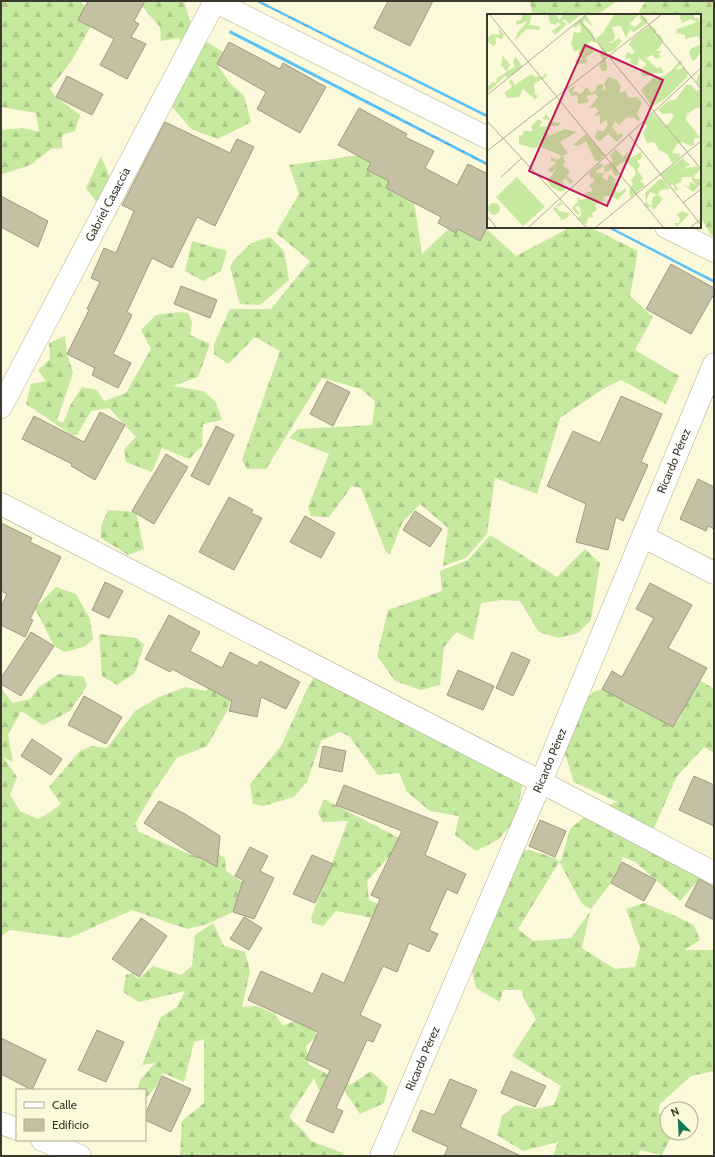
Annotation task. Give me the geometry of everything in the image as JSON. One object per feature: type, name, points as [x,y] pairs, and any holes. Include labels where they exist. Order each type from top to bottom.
[{"type":"street","points":[[215,1],[487,137]]},
{"type":"street","name":"Gabriel Casaccia","points":[[1,407],[215,1]]},
{"type":"street","points":[[668,228],[714,251]]},
{"type":"street","name":"Ricardo Pérez","points":[[381,1156],[542,782],[714,364]]},
{"type":"street","points":[[1,504],[542,782],[714,873]]},
{"type":"street","points":[[644,537],[714,573]]},
{"type":"street","points":[[1,1123],[16,1129]]},
{"type":"street","points":[[44,1141],[80,1156]]},
{"type":"green space","points":[[1,1],[80,1],[96,17],[72,60],[50,89],[56,97],[80,115],[75,131],[62,135],[62,148],[51,149],[30,165],[3,174],[1,173],[1,130],[23,128],[39,132],[36,113],[1,107]]},
{"type":"green space","points":[[142,1],[184,1],[197,36],[223,52],[217,64],[230,83],[244,96],[251,122],[218,139],[191,129],[167,101],[184,52],[179,38],[161,41],[160,27],[141,5]]},
{"type":"green space","points":[[530,1],[617,1],[598,14],[532,14]]},
{"type":"green space","points":[[646,1],[714,1],[714,237],[710,234],[701,218],[701,14],[639,14]]},
{"type":"green space","points":[[367,154],[412,188],[422,254],[467,211],[516,256],[569,228],[592,228],[638,251],[630,296],[653,317],[635,350],[679,376],[666,404],[621,380],[603,389],[560,418],[537,494],[495,478],[487,534],[466,558],[443,566],[448,528],[420,504],[402,523],[390,554],[386,552],[361,488],[352,486],[329,517],[311,516],[308,507],[329,454],[289,438],[298,429],[372,425],[375,401],[361,389],[322,378],[266,469],[247,469],[242,460],[280,351],[255,337],[228,364],[214,354],[214,344],[230,309],[271,309],[310,261],[276,233],[299,194],[289,165]]},
{"type":"green space","points":[[101,156],[115,190],[97,203],[86,188]]},
{"type":"green space","points":[[270,237],[284,251],[289,280],[260,305],[240,304],[230,267],[235,259],[251,243]]},
{"type":"green space","points":[[192,241],[227,251],[221,271],[203,281],[185,271]]},
{"type":"green space","points":[[179,312],[188,313],[192,322],[190,335],[210,344],[198,377],[173,386],[203,391],[216,402],[222,420],[203,424],[202,446],[189,459],[162,448],[152,472],[126,462],[124,449],[136,437],[109,408],[91,411],[77,435],[72,435],[26,404],[31,384],[46,381],[38,370],[50,359],[49,343],[65,336],[67,354],[73,373],[57,420],[63,423],[71,404],[82,387],[97,390],[104,401],[126,393],[151,349],[141,330],[156,315]]},
{"type":"green space","points":[[108,510],[136,512],[144,549],[128,555],[101,538],[101,526]]},
{"type":"green space","points":[[490,535],[557,577],[585,549],[600,563],[591,620],[578,633],[558,638],[539,632],[520,601],[501,600],[481,603],[473,640],[456,632],[444,647],[440,685],[421,690],[395,681],[377,656],[388,610],[442,591],[440,571],[468,560]]},
{"type":"green space","points":[[56,587],[76,594],[90,619],[93,639],[86,646],[65,652],[54,646],[35,608]]},
{"type":"green space","points":[[99,634],[137,638],[144,645],[135,673],[117,685],[102,676]]},
{"type":"green space","points":[[59,674],[84,677],[87,686],[70,711],[43,725],[21,711],[8,735],[13,762],[3,757],[17,777],[10,795],[20,811],[38,819],[61,804],[49,787],[80,751],[92,746],[107,748],[135,711],[159,697],[186,687],[206,691],[214,681],[234,692],[227,711],[207,746],[177,758],[154,791],[135,824],[139,832],[198,858],[217,853],[225,858],[226,871],[242,882],[233,912],[207,924],[187,929],[132,910],[69,938],[10,930],[1,936],[1,688],[13,703],[30,699],[39,687]]},
{"type":"green space","points":[[693,676],[714,689],[714,753],[704,747],[677,776],[653,830],[708,875],[699,879],[680,901],[635,862],[623,857],[611,883],[591,909],[582,904],[559,861],[561,861],[570,829],[591,811],[617,802],[574,782],[565,754],[579,708],[593,692],[602,689],[673,727],[680,718]]},
{"type":"green space","points":[[314,677],[525,771],[516,819],[499,839],[476,851],[455,835],[459,816],[430,811],[407,792],[399,773],[378,775],[349,736],[339,732],[321,741],[307,782],[294,797],[263,806],[253,804],[250,784],[281,746]]},
{"type":"green space","points":[[324,799],[399,838],[402,842],[367,881],[369,900],[389,909],[373,918],[336,911],[323,926],[313,923],[311,918],[348,821],[323,822],[318,813]]},
{"type":"green space","points":[[530,850],[555,858],[559,862],[518,929],[533,941],[571,938],[590,912],[582,948],[615,969],[635,967],[640,948],[626,909],[644,903],[694,925],[700,940],[684,950],[714,950],[714,1071],[691,1076],[663,1101],[659,1101],[659,1141],[669,1141],[662,1155],[640,1150],[638,1156],[553,1156],[558,1142],[523,1151],[497,1135],[502,1116],[516,1105],[536,1109],[554,1105],[561,1086],[512,1056],[536,1019],[524,999],[522,990],[503,990],[500,1002],[476,988],[471,966],[522,851]]},
{"type":"green space","points":[[213,923],[224,946],[245,952],[250,971],[242,1007],[257,1006],[275,1014],[283,1026],[301,1018],[317,1017],[316,1037],[306,1046],[309,1065],[350,1085],[371,1071],[388,1087],[384,1103],[360,1114],[343,1088],[319,1090],[314,1078],[289,1117],[311,1141],[343,1153],[344,1156],[180,1156],[182,1121],[204,1103],[204,1039],[194,1042],[184,1082],[163,1073],[155,1088],[146,1098],[146,1089],[138,1089],[140,1080],[155,1063],[142,1065],[161,1017],[177,1007],[185,991],[139,1002],[123,992],[126,975],[132,973],[138,979],[153,966],[181,975],[192,966],[195,935]]},
{"type":"water","points":[[255,1],[260,1],[487,114],[487,117]]},
{"type":"water","points":[[230,30],[487,162],[487,165],[229,33]]},
{"type":"water","points":[[608,228],[613,228],[714,280],[714,283]]},
{"type":"building","points":[[88,1],[145,1],[134,21],[139,24],[131,37],[146,44],[127,79],[100,65],[114,39],[78,20]]},
{"type":"building","points":[[388,1],[433,1],[410,46],[374,28]]},
{"type":"building","points":[[229,42],[280,69],[283,63],[326,87],[300,133],[257,109],[266,92],[217,64]]},
{"type":"building","points":[[67,76],[103,94],[92,115],[56,97]]},
{"type":"building","points":[[359,108],[407,134],[405,137],[434,151],[425,168],[457,185],[468,164],[487,174],[487,228],[480,241],[458,229],[456,233],[438,223],[441,217],[386,188],[389,181],[367,170],[371,163],[338,145]]},
{"type":"building","points":[[165,122],[230,153],[237,139],[254,147],[215,226],[197,217],[172,268],[152,258],[127,312],[132,315],[113,354],[131,363],[118,388],[92,375],[95,368],[67,354],[89,310],[87,309],[100,282],[91,278],[104,248],[116,253],[134,211],[122,205]]},
{"type":"building","points":[[1,196],[48,221],[38,247],[1,227]]},
{"type":"building","points":[[671,264],[714,288],[714,294],[691,334],[646,309]]},
{"type":"building","points":[[181,286],[217,300],[210,318],[174,304]]},
{"type":"building","points":[[327,381],[350,392],[333,426],[310,414]]},
{"type":"building","points":[[621,396],[662,414],[641,462],[648,465],[623,521],[616,517],[608,550],[576,542],[586,504],[547,486],[573,431],[600,443]]},
{"type":"building","points":[[100,412],[125,425],[95,480],[71,466],[72,464],[22,439],[34,416],[84,442]]},
{"type":"building","points":[[216,426],[234,435],[209,485],[191,476]]},
{"type":"building","points":[[166,454],[188,467],[154,524],[132,511]]},
{"type":"building","points":[[698,479],[714,487],[714,529],[708,526],[706,531],[680,519]]},
{"type":"building","points":[[229,497],[253,510],[251,513],[262,518],[234,570],[199,552]]},
{"type":"building","points":[[415,511],[442,529],[430,547],[403,530]]},
{"type":"building","points":[[305,516],[335,533],[321,558],[290,542]]},
{"type":"building","points":[[1,523],[32,538],[30,542],[61,557],[30,619],[33,620],[25,637],[1,625],[1,607],[7,594],[1,591]]},
{"type":"building","points":[[105,582],[123,591],[109,618],[92,610]]},
{"type":"building","points":[[650,583],[692,605],[668,648],[707,668],[673,727],[602,689],[612,671],[622,677],[654,618],[636,609]]},
{"type":"building","points":[[169,615],[200,632],[190,651],[222,668],[230,652],[257,666],[260,661],[300,682],[286,709],[261,697],[257,717],[229,711],[232,701],[172,669],[170,672],[145,659]]},
{"type":"building","points":[[31,632],[54,646],[21,696],[1,684],[1,678]]},
{"type":"building","points":[[512,652],[530,660],[513,696],[496,688]]},
{"type":"building","points":[[458,670],[494,686],[483,710],[447,695]]},
{"type":"building","points":[[84,696],[122,717],[106,744],[68,725]]},
{"type":"building","points":[[32,739],[62,759],[51,775],[21,756]]},
{"type":"building","points":[[323,746],[346,751],[342,772],[319,767]]},
{"type":"building","points":[[694,776],[714,785],[714,826],[679,810]]},
{"type":"building","points":[[344,785],[438,822],[425,855],[466,874],[457,894],[447,889],[429,930],[438,934],[429,952],[409,943],[397,972],[383,966],[360,1015],[381,1025],[373,1042],[367,1040],[336,1108],[343,1111],[333,1133],[306,1121],[330,1070],[306,1059],[318,1032],[248,1000],[261,971],[313,994],[322,973],[344,983],[380,899],[371,895],[402,831],[336,805]]},
{"type":"building","points":[[159,801],[185,814],[220,836],[217,867],[199,857],[198,858],[144,823]]},
{"type":"building","points":[[540,820],[566,831],[555,857],[529,846]]},
{"type":"building","points":[[250,847],[268,856],[260,871],[274,878],[254,919],[233,912],[243,880],[235,876]]},
{"type":"building","points":[[312,855],[333,864],[315,903],[293,894]]},
{"type":"building","points":[[622,862],[656,880],[644,901],[611,883]]},
{"type":"building","points":[[699,879],[714,887],[714,920],[685,906]]},
{"type":"building","points":[[244,917],[262,928],[249,950],[230,939]]},
{"type":"building","points":[[141,918],[167,936],[139,977],[112,959]]},
{"type":"building","points":[[97,1030],[124,1042],[106,1082],[78,1070]]},
{"type":"building","points":[[1,1038],[46,1060],[32,1089],[1,1074]]},
{"type":"building","points":[[511,1071],[546,1086],[535,1107],[501,1093]]},
{"type":"building","points":[[162,1076],[191,1089],[171,1132],[146,1120],[146,1113]]},
{"type":"building","points":[[450,1079],[477,1090],[460,1127],[521,1156],[444,1156],[448,1147],[412,1131],[421,1110],[434,1115]]}]
